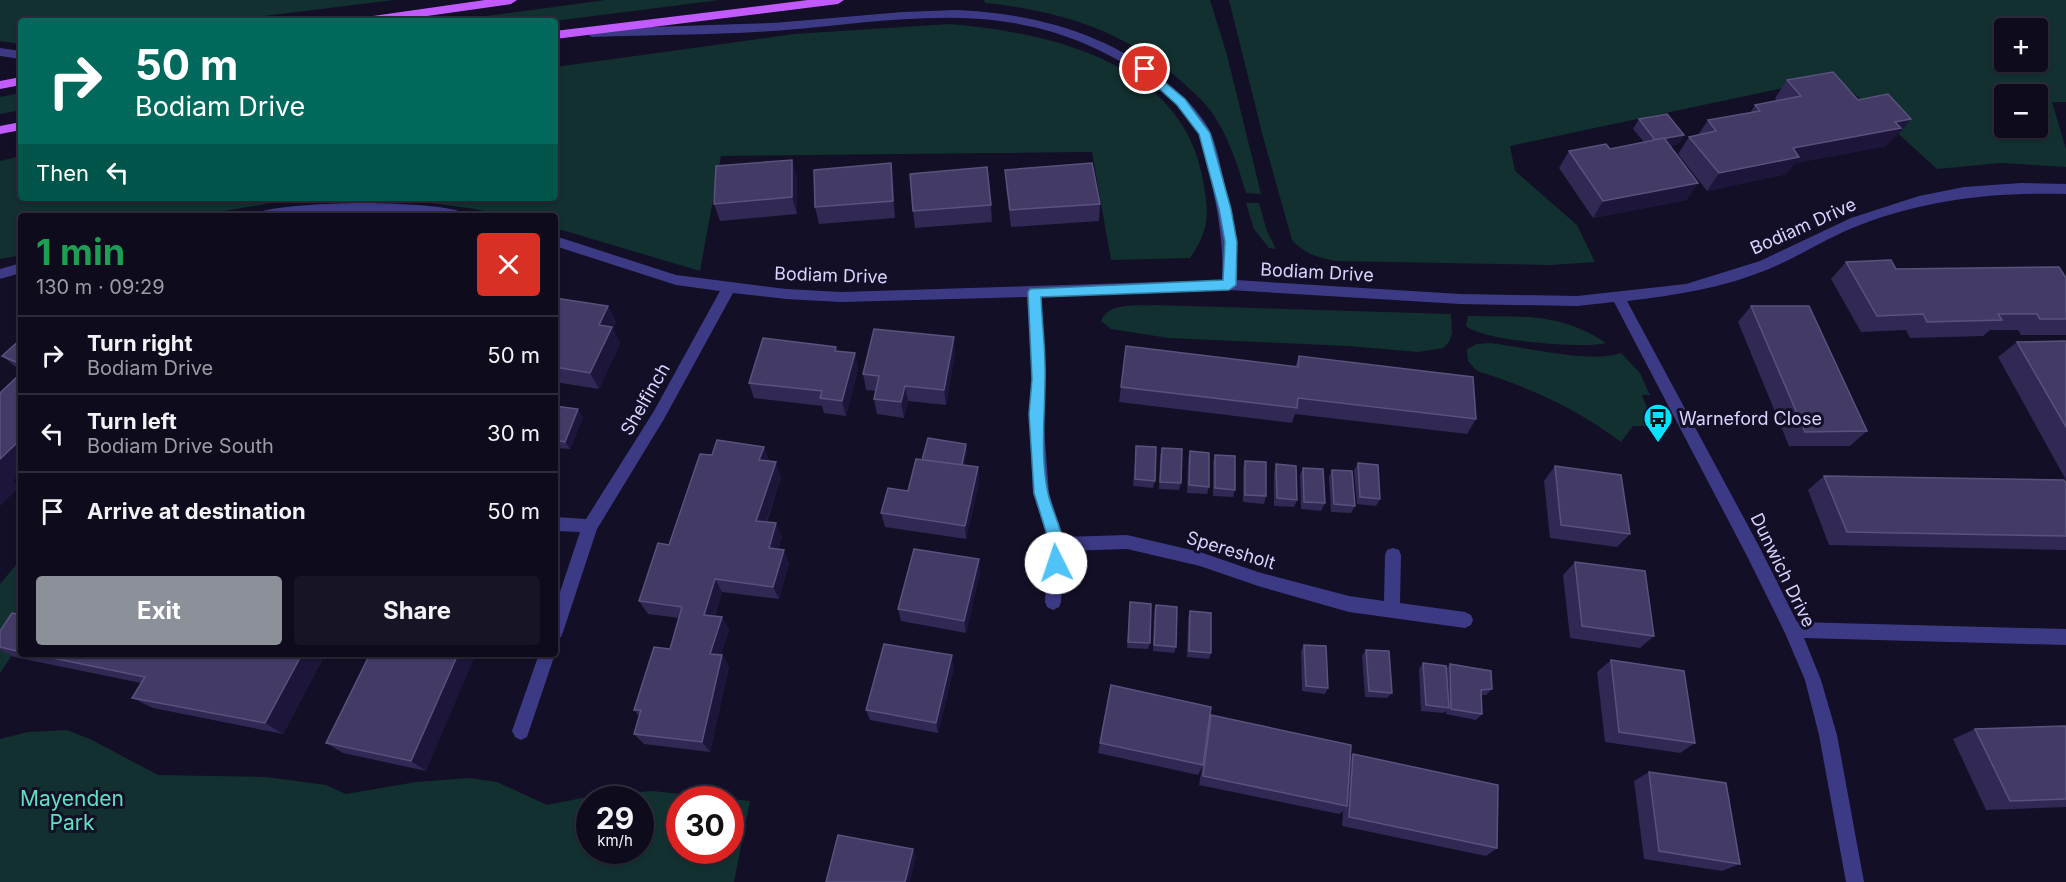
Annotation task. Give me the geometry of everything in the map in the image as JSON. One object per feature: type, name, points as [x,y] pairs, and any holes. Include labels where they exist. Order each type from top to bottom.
[{"type":"main road","points":[[387,18],[511,0]]},
{"type":"main road","points":[[558,35],[838,0]]},
{"type":"main road","points":[[0,85],[18,82]]},
{"type":"main road","points":[[0,130],[18,127]]},
{"type":"street","points":[[568,33],[773,27],[895,17],[960,15],[1031,21],[1080,36],[1126,57],[1145,69],[1181,102],[1199,124],[1211,153],[1225,209],[1231,242],[1229,285]]},
{"type":"street","points":[[0,52],[18,55]]},
{"type":"street","name":"Bodiam Drive","points":[[558,242],[676,280],[841,297],[1229,285],[1460,299],[1576,301],[1686,289],[1730,277],[1765,265],[1856,221],[1919,201],[1964,192],[2021,188],[2066,189]]},
{"type":"street","points":[[295,213],[342,209],[444,213]]},
{"type":"street","points":[[0,274],[18,269]]},
{"type":"street","name":"Shelfinch","points":[[558,623],[590,526],[648,434],[729,287]]},
{"type":"street","points":[[1034,292],[1039,379],[1036,424],[1041,493],[1057,544],[1053,602]]},
{"type":"street","name":"Dunwich Drive","points":[[1618,297],[1735,516],[1792,630],[1813,680],[1828,735],[1855,882]]},
{"type":"street","points":[[558,524],[590,526]]},
{"type":"street","name":"Speresholt","points":[[1057,544],[1127,542],[1200,559],[1306,593],[1349,604],[1465,620]]},
{"type":"street","points":[[1392,609],[1393,555]]},
{"type":"street","points":[[1792,630],[2066,637]]},
{"type":"street","points":[[522,731],[547,657]]},
{"type":"green space","points":[[0,0],[394,0],[247,18],[18,18],[18,44],[0,41]]},
{"type":"green space","points":[[605,0],[720,0],[558,20],[558,18],[472,18]]},
{"type":"green space","points":[[984,0],[1210,0],[1227,55],[1261,194],[1246,193],[1228,142],[1213,114],[1194,92],[1160,64],[1138,49],[1090,26],[1038,11],[985,3]]},
{"type":"green space","points":[[1229,0],[2066,0],[2066,102],[2052,102],[2066,149],[2066,167],[2001,163],[1937,169],[1836,77],[1510,146],[1515,171],[1577,225],[1595,262],[1551,265],[1335,261],[1312,254],[1292,240],[1262,133]]},
{"type":"green space","points":[[949,24],[1027,35],[1066,45],[1104,60],[1138,79],[1167,104],[1189,136],[1202,175],[1207,209],[1205,228],[1197,247],[1190,258],[1111,260],[1092,152],[721,156],[700,271],[558,229],[558,213],[493,213],[416,201],[558,201],[558,67],[794,34]]},
{"type":"green space","points":[[18,94],[18,111],[0,114],[0,97]]},
{"type":"green space","points":[[18,157],[18,201],[300,201],[271,203],[213,213],[18,213],[18,256],[0,259],[0,161]]},
{"type":"green space","points":[[1246,203],[1259,203],[1267,231],[1276,249],[1269,248],[1254,229]]},
{"type":"green space","points":[[1132,305],[1451,314],[1452,333],[1449,342],[1443,348],[1418,352],[1348,346],[1168,338],[1111,329],[1101,321],[1104,315],[1117,308]]},
{"type":"green space","points":[[1468,316],[1523,317],[1556,321],[1589,333],[1606,343],[1578,345],[1512,340],[1492,336],[1466,326]]},
{"type":"green space","points":[[1490,343],[1575,356],[1608,356],[1621,353],[1640,373],[1650,395],[1642,395],[1654,426],[1633,426],[1621,442],[1587,419],[1552,400],[1516,384],[1477,371],[1468,361],[1467,349],[1477,344]]},
{"type":"green space","points":[[18,563],[18,646],[0,673],[0,584]]},
{"type":"green space","name":"Mayenden Park","points":[[67,730],[92,740],[158,775],[266,777],[326,785],[346,794],[416,782],[469,778],[497,782],[547,805],[576,799],[576,864],[654,864],[654,791],[666,792],[666,864],[738,864],[734,882],[0,882],[0,739],[28,732]]},
{"type":"green space","name":"Mayenden Park","points":[[744,800],[750,801],[744,831]]},
{"type":"building","points":[[1833,72],[1858,100],[1888,94],[1911,119],[1895,122],[1901,128],[1793,148],[1799,157],[1719,173],[1689,137],[1716,131],[1708,120],[1760,111],[1755,105],[1801,96],[1787,80]]},
{"type":"building","points":[[1667,114],[1684,135],[1655,140],[1639,119]]},
{"type":"building","points":[[1664,138],[1698,183],[1603,201],[1569,151],[1606,144],[1610,149]]},
{"type":"building","points":[[792,160],[792,197],[714,204],[716,166]]},
{"type":"building","points":[[891,163],[893,201],[815,207],[814,170]]},
{"type":"building","points":[[1092,163],[1100,204],[1010,210],[1005,170]]},
{"type":"building","points":[[987,167],[991,205],[913,211],[910,174]]},
{"type":"building","points":[[1891,260],[1896,269],[2059,267],[2066,278],[2066,319],[2040,319],[2037,314],[1998,314],[2002,320],[1927,322],[1923,314],[1877,316],[1846,262]]},
{"type":"building","points":[[558,298],[608,306],[599,325],[612,327],[590,373],[558,368]]},
{"type":"building","points":[[1751,306],[1809,306],[1867,431],[1805,432]]},
{"type":"building","points":[[874,329],[954,337],[944,390],[905,386],[901,402],[874,399],[879,376],[863,374]]},
{"type":"building","points":[[763,338],[836,347],[835,351],[855,353],[842,401],[820,398],[822,391],[749,383]]},
{"type":"building","points":[[2066,341],[2066,427],[2017,342]]},
{"type":"building","points":[[18,342],[18,363],[2,356]]},
{"type":"building","points":[[1126,346],[1298,367],[1299,356],[1473,377],[1476,419],[1298,398],[1297,408],[1121,387]]},
{"type":"building","points":[[18,376],[18,442],[0,459],[0,393]]},
{"type":"building","points":[[558,406],[578,409],[565,442],[558,441]]},
{"type":"building","points":[[928,438],[966,444],[962,465],[922,460]]},
{"type":"building","points":[[717,440],[764,447],[759,460],[776,462],[756,521],[776,523],[769,548],[784,550],[773,587],[715,579],[704,615],[722,617],[710,654],[722,655],[702,742],[634,734],[641,710],[634,710],[654,647],[670,649],[682,607],[639,601],[658,543],[669,545],[700,454],[712,455]]},
{"type":"building","points":[[1136,446],[1156,447],[1155,481],[1135,479]]},
{"type":"building","points":[[1162,448],[1182,449],[1181,483],[1160,482]]},
{"type":"building","points":[[1190,451],[1209,453],[1209,487],[1189,485]]},
{"type":"building","points":[[1215,455],[1235,456],[1235,490],[1215,488]]},
{"type":"building","points":[[916,459],[978,467],[965,526],[881,513],[888,488],[908,491]]},
{"type":"building","points":[[1245,461],[1266,462],[1266,496],[1245,495]]},
{"type":"building","points":[[1358,463],[1378,465],[1380,499],[1360,497]]},
{"type":"building","points":[[1276,464],[1296,466],[1297,500],[1277,498]]},
{"type":"building","points":[[1555,466],[1621,475],[1630,534],[1561,525]]},
{"type":"building","points":[[1303,468],[1323,469],[1325,503],[1304,502]]},
{"type":"building","points":[[1332,470],[1352,471],[1355,506],[1334,504]]},
{"type":"building","points":[[1824,476],[2064,480],[2066,483],[2066,536],[1847,532]]},
{"type":"building","points":[[914,549],[979,559],[964,621],[898,609]]},
{"type":"building","points":[[1575,562],[1645,571],[1654,636],[1582,626]]},
{"type":"building","points":[[1130,602],[1151,604],[1150,643],[1128,642]]},
{"type":"building","points":[[1156,605],[1177,607],[1176,647],[1154,645]]},
{"type":"building","points":[[1190,611],[1211,613],[1211,653],[1189,651]]},
{"type":"building","points":[[12,613],[18,614],[18,651],[0,647],[0,631]]},
{"type":"building","points":[[884,644],[952,655],[936,723],[866,710]]},
{"type":"building","points":[[1304,645],[1326,646],[1328,688],[1306,686]]},
{"type":"building","points":[[1366,650],[1389,651],[1392,693],[1369,691]]},
{"type":"building","points":[[48,657],[300,657],[265,723],[132,698],[145,677]]},
{"type":"building","points":[[369,657],[457,657],[411,761],[326,743]]},
{"type":"building","points":[[1611,660],[1684,671],[1695,743],[1619,732]]},
{"type":"building","points":[[1423,663],[1446,666],[1449,708],[1426,705]]},
{"type":"building","points":[[1450,664],[1491,671],[1492,689],[1481,690],[1482,714],[1451,709]]},
{"type":"building","points":[[1111,685],[1211,707],[1203,765],[1100,743]]},
{"type":"building","points":[[1211,715],[1351,745],[1347,806],[1203,776]]},
{"type":"building","points":[[2066,726],[2066,799],[2010,801],[1975,729]]},
{"type":"building","points":[[1353,754],[1498,785],[1497,848],[1349,817]]},
{"type":"building","points":[[1649,772],[1726,783],[1740,864],[1659,851]]},
{"type":"building","points":[[838,835],[913,849],[905,882],[826,882]]},
{"type":"place","name":"Warneford Close","points":[[1658,444]]},
{"type":"route","points":[[1056,563],[1057,544],[1041,493],[1037,443],[1036,414],[1039,379],[1034,292],[1229,285],[1231,242],[1225,209],[1204,133],[1181,102],[1145,69]]}]
